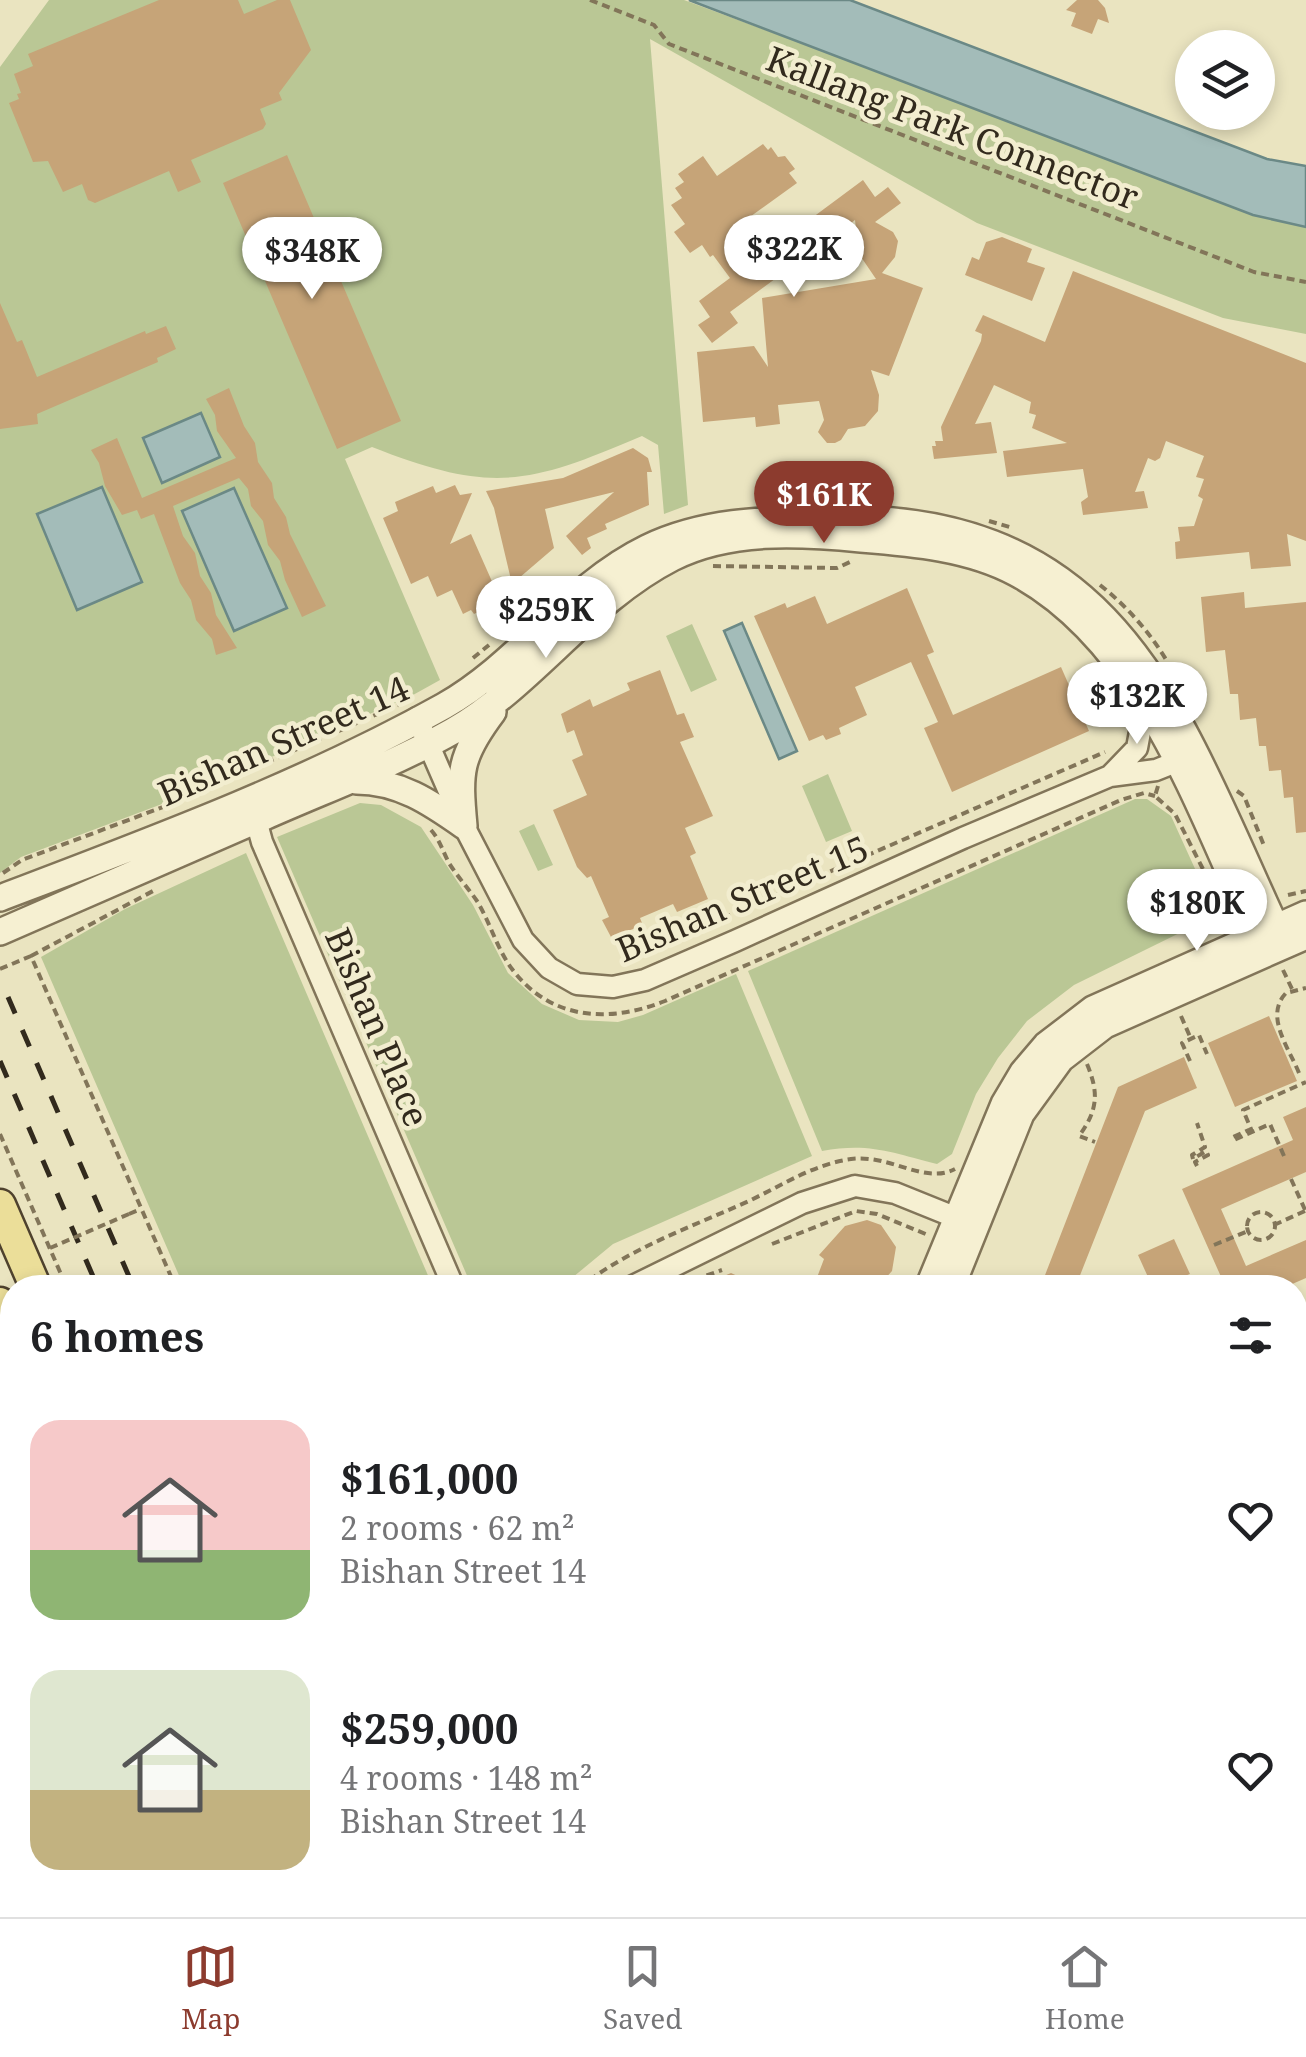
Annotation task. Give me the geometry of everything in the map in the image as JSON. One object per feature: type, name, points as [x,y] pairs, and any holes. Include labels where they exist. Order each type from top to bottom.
[{"type":"main road","points":[[0,1205],[30,1275]]},
{"type":"street","name":"Bishan Street 14","points":[[0,898],[326,766],[468,691],[606,571],[646,548],[721,524],[856,518],[928,525],[1023,556],[1065,581],[1107,617],[1146,667],[1187,735],[1281,947]]},
{"type":"street","name":"Bishan Street 14","points":[[0,932],[428,744],[508,692],[582,623],[656,567],[704,546],[783,535],[889,541],[958,552],[1013,571],[1049,593],[1084,623],[1122,668],[1146,705],[1166,766],[1281,947]]},
{"type":"street","points":[[464,826],[460,782],[465,754],[508,692]]},
{"type":"street","points":[[1138,748],[1146,705]]},
{"type":"street","name":"Bishan Street 15","points":[[417,718],[464,826],[523,940],[549,968],[576,984],[613,987],[646,980],[1110,776],[1166,766]]},
{"type":"street","points":[[1166,766],[1187,735]]},
{"type":"street","name":"Bishan Street 15","points":[[1110,776],[1138,748]]},
{"type":"street","points":[[347,781],[380,781],[409,791],[464,826]]},
{"type":"street","points":[[231,806],[248,809],[256,820]]},
{"type":"street","name":"Bishan Place","points":[[256,820],[262,842],[448,1275]]},
{"type":"street","points":[[956,1275],[1021,1114],[1062,1058],[1105,1025],[1281,947],[1297,905]]},
{"type":"street","points":[[933,1275],[1004,1104],[1023,1072],[1046,1046],[1093,1009],[1281,947]]},
{"type":"street","points":[[655,1275],[802,1203],[855,1186],[895,1193],[957,1218]]},
{"type":"path","name":"Kallang Park Connector","points":[[590,0],[654,25],[669,44],[1254,272],[1306,282]]},
{"type":"path","points":[[977,518],[1007,524],[1021,532]]},
{"type":"path","points":[[713,566],[837,568],[855,560]]},
{"type":"path","points":[[1092,578],[1120,600],[1158,646],[1176,678]]},
{"type":"path","points":[[466,663],[496,639]]},
{"type":"path","points":[[0,875],[22,860],[170,804],[384,711]]},
{"type":"path","points":[[723,918],[1088,761],[1112,749],[1123,736],[1138,748]]},
{"type":"path","points":[[1155,796],[1166,766]]},
{"type":"path","points":[[1235,790],[1244,796],[1270,860]]},
{"type":"path","points":[[426,825],[477,901],[512,969],[551,1002],[603,1016],[637,1012],[665,1001],[1144,793],[1155,796],[1175,814],[1211,886]]},
{"type":"path","points":[[0,970],[160,887]]},
{"type":"path","points":[[1282,892],[1297,905]]},
{"type":"path","points":[[1210,932],[1223,918]]},
{"type":"path","points":[[1281,947],[1292,990]]},
{"type":"path","points":[[31,956],[170,1275]]},
{"type":"path","points":[[1299,1073],[1276,1017],[1278,1003],[1292,990],[1306,988]]},
{"type":"path","points":[[1180,1015],[1191,1039]]},
{"type":"path","points":[[1190,1061],[1182,1043],[1191,1039],[1199,1036],[1207,1054]]},
{"type":"path","points":[[1074,1074],[1099,1056]]},
{"type":"path","points":[[1088,1064],[1097,1096],[1093,1117],[1079,1136],[1095,1142]]},
{"type":"path","points":[[1284,1156],[1270,1124],[1234,1140],[1233,1136],[1251,1129],[1242,1110],[1306,1082]]},
{"type":"path","points":[[1197,1123],[1205,1147],[1192,1156],[1206,1151],[1208,1155],[1195,1162],[1197,1166]]},
{"type":"path","points":[[0,1134],[61,1275]]},
{"type":"path","points":[[599,1275],[630,1253],[826,1163],[872,1158],[929,1176],[943,1175],[956,1168]]},
{"type":"path","points":[[1274,1225],[1306,1212],[1291,1179]]},
{"type":"path","points":[[1298,1196],[1306,1193]]},
{"type":"path","points":[[50,1248],[141,1208]]},
{"type":"path","points":[[772,1244],[856,1211],[877,1214],[928,1235]]},
{"type":"path","points":[[1258,1213],[1267,1214],[1274,1225],[1266,1238],[1258,1239],[1248,1231],[1248,1222],[1258,1213]]},
{"type":"path","points":[[1214,1245],[1248,1231]]},
{"type":"path","points":[[708,1275],[722,1270]]},
{"type":"green space","points":[[49,0],[684,0],[871,69],[1306,208],[1306,334],[1223,318],[977,223],[650,39],[688,505],[664,514],[658,445],[642,436],[568,465],[509,477],[449,472],[372,447],[345,459],[440,680],[178,798],[21,857],[0,873],[0,67]]},
{"type":"green space","points":[[692,624],[717,680],[691,692],[666,636]]},
{"type":"green space","points":[[828,774],[852,831],[826,842],[802,786]]},
{"type":"green space","points":[[1135,799],[1147,799],[1171,816],[1216,915],[1074,985],[1027,1021],[976,1094],[952,1154],[937,1164],[867,1148],[822,1151],[748,971]]},
{"type":"green space","points":[[360,803],[381,805],[421,827],[473,905],[508,973],[542,1004],[579,1020],[618,1022],[643,1015],[736,974],[812,1156],[613,1244],[576,1275],[467,1275],[277,837]]},
{"type":"green space","points":[[534,824],[553,865],[538,871],[519,831]]},
{"type":"green space","points":[[246,853],[428,1275],[179,1275],[41,957],[125,909]]},
{"type":"water","points":[[689,0],[850,0],[1175,124],[1175,130],[1191,130],[1267,159],[1306,166],[1306,227],[1253,215]]},
{"type":"water","points":[[201,413],[220,457],[162,483],[143,438]]},
{"type":"water","points":[[102,487],[142,582],[77,610],[37,514]]},
{"type":"water","points":[[234,488],[287,608],[234,631],[182,511]]},
{"type":"water","points":[[742,623],[797,751],[779,759],[724,631]]},
{"type":"building","points":[[159,0],[238,0],[244,14],[277,0],[290,0],[311,50],[279,93],[282,100],[260,109],[266,124],[263,129],[191,160],[201,182],[178,192],[169,171],[95,203],[88,200],[82,184],[63,192],[48,161],[33,162],[9,103],[19,99],[17,94],[21,93],[14,74],[33,66],[28,54]]},
{"type":"building","points":[[1077,0],[1098,0],[1109,23],[1098,19],[1092,34],[1071,26],[1076,13],[1066,10]]},
{"type":"building","points":[[763,144],[778,157],[785,156],[795,169],[789,173],[797,183],[740,224],[762,255],[863,180],[875,197],[888,187],[901,203],[875,222],[893,232],[898,241],[895,257],[882,273],[923,288],[889,376],[871,370],[879,395],[878,411],[865,426],[848,429],[835,443],[827,443],[818,432],[824,420],[819,401],[778,405],[780,424],[756,427],[755,417],[703,422],[697,352],[754,346],[768,367],[762,298],[876,279],[859,254],[855,220],[730,312],[738,323],[712,343],[698,325],[710,317],[699,301],[730,278],[702,245],[690,253],[674,232],[685,224],[671,205],[682,198],[675,188],[684,182],[678,174],[703,156],[717,176]]},
{"type":"building","points":[[287,155],[401,421],[337,449],[223,183]]},
{"type":"building","points":[[1002,237],[1032,249],[1027,262],[1045,268],[1032,301],[965,275],[972,257],[979,260],[986,242]]},
{"type":"building","points":[[1073,271],[1306,363],[1306,541],[1287,534],[1291,566],[1251,569],[1249,552],[1176,559],[1178,527],[1194,526],[1203,499],[1198,496],[1204,479],[1196,477],[1204,456],[1166,441],[1160,458],[1148,458],[1135,492],[1144,491],[1148,508],[1083,515],[1081,502],[1088,497],[1083,469],[1007,477],[1003,451],[1067,443],[1032,428],[1036,415],[1029,413],[1031,402],[994,385],[975,424],[991,422],[997,453],[934,459],[932,446],[936,446],[935,441],[943,441],[941,427],[981,341],[982,334],[975,331],[983,315],[1045,342]]},
{"type":"building","points":[[0,303],[17,342],[22,340],[37,377],[145,331],[146,334],[166,326],[176,349],[157,358],[158,362],[37,414],[38,424],[0,429]]},
{"type":"building","points":[[229,388],[255,443],[258,462],[272,483],[274,498],[286,517],[290,534],[326,606],[302,617],[280,561],[268,545],[263,521],[251,506],[248,489],[239,478],[173,506],[183,536],[195,553],[200,576],[211,593],[216,615],[237,648],[216,655],[212,639],[196,620],[154,514],[141,519],[137,510],[122,515],[91,450],[117,438],[142,498],[236,458],[217,431],[215,415],[206,399]]},
{"type":"building","points":[[633,448],[648,458],[652,472],[647,472],[649,505],[605,524],[607,529],[587,538],[591,548],[582,555],[566,536],[614,492],[545,509],[554,548],[512,584],[494,508],[486,491],[563,478]]},
{"type":"building","points":[[455,485],[460,495],[472,493],[450,544],[471,534],[498,595],[483,601],[486,608],[474,614],[471,610],[463,614],[452,590],[437,597],[428,576],[411,584],[383,518],[398,511],[395,502],[433,486],[436,493]]},
{"type":"building","points":[[907,588],[934,652],[927,655],[953,715],[1061,667],[1089,731],[952,792],[924,728],[938,722],[911,662],[855,687],[867,715],[839,728],[841,734],[809,741],[754,616],[815,596],[827,624]]},
{"type":"building","points":[[1244,592],[1245,608],[1306,602],[1306,832],[1296,833],[1293,797],[1284,798],[1281,770],[1269,771],[1266,746],[1259,746],[1256,718],[1240,720],[1238,694],[1230,694],[1225,650],[1206,652],[1201,597]]},
{"type":"building","points":[[660,670],[677,715],[684,713],[694,737],[680,742],[713,816],[685,828],[696,853],[690,856],[708,899],[677,912],[673,904],[640,918],[642,923],[636,928],[611,937],[602,920],[609,917],[591,876],[587,878],[577,867],[553,810],[587,795],[572,760],[583,755],[574,730],[567,733],[561,714],[590,699],[593,707],[630,690],[627,683]]},
{"type":"building","points":[[1269,1016],[1297,1081],[1235,1107],[1208,1043]]},
{"type":"building","points":[[1184,1057],[1197,1088],[1145,1111],[1080,1275],[1045,1275],[1118,1087]]},
{"type":"building","points":[[1306,1107],[1306,1172],[1221,1209],[1246,1266],[1306,1240],[1306,1275],[1220,1275],[1182,1189],[1293,1140],[1283,1117]]},
{"type":"building","points":[[867,1220],[881,1225],[896,1247],[888,1275],[818,1275],[824,1259],[819,1255],[845,1226]]},
{"type":"building","points":[[1174,1239],[1190,1274],[1147,1275],[1138,1255]]},
{"type":"railway","points":[[8,997],[128,1275]]},
{"type":"railway","points":[[0,1061],[92,1275]]}]
